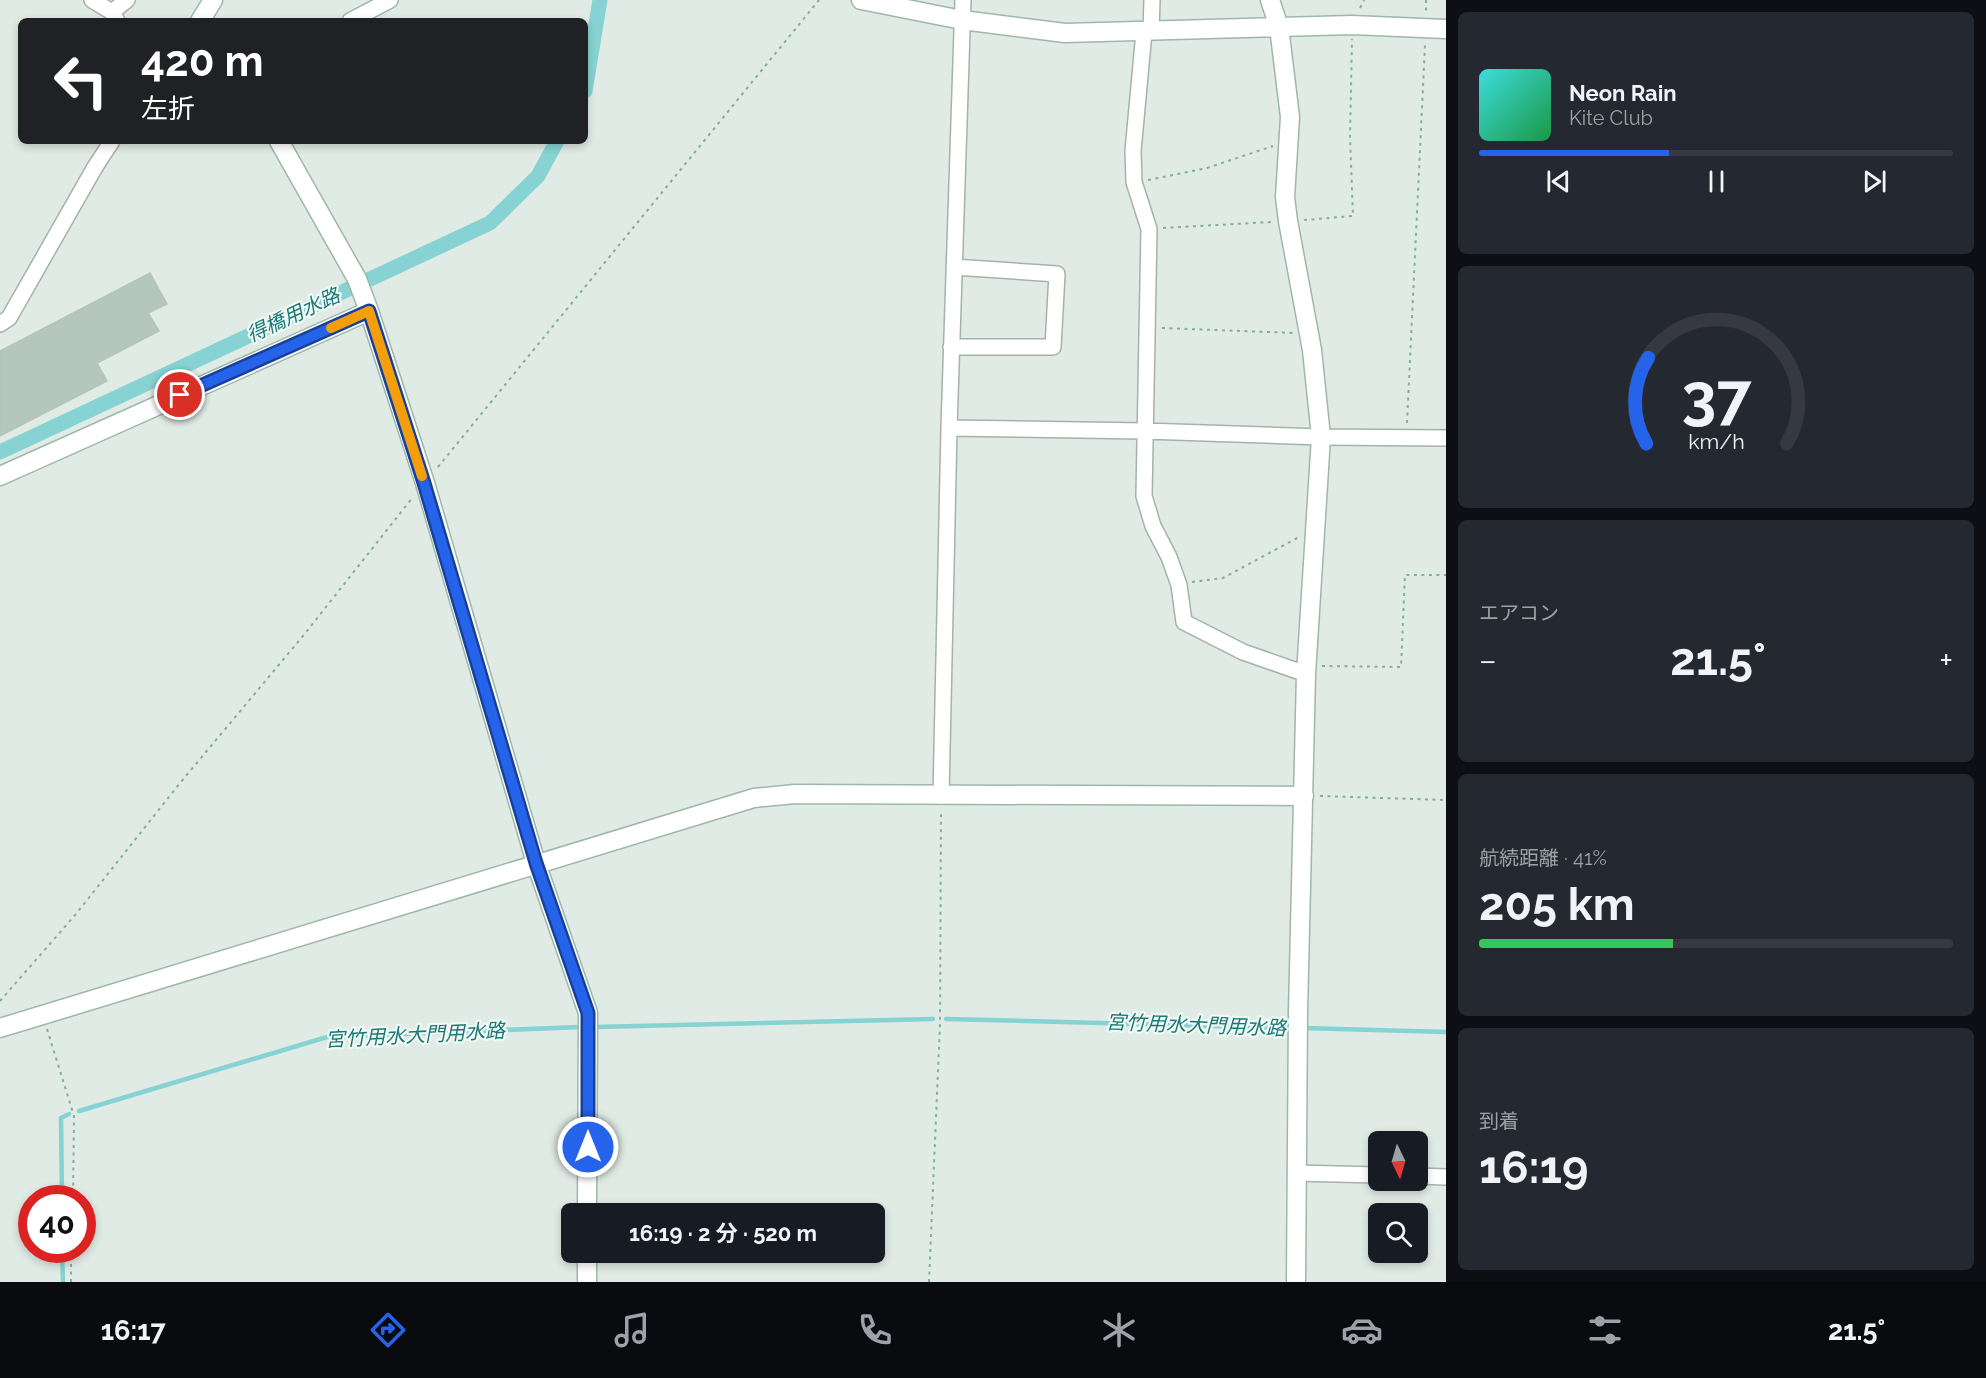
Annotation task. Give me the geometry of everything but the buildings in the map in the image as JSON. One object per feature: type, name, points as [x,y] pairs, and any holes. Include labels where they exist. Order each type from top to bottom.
[{"type":"street","points":[[92,0],[114,16],[128,0]]},
{"type":"street","points":[[202,18],[213,0]]},
{"type":"street","points":[[356,18],[390,0]]},
{"type":"street","points":[[861,0],[962,20],[1065,33],[1352,26],[1446,29]]},
{"type":"street","points":[[941,796],[951,347],[963,0]]},
{"type":"street","points":[[1152,0],[1132,151],[1134,182],[1149,229],[1144,496],[1179,585],[1184,622],[1243,652],[1306,669]]},
{"type":"street","points":[[1270,0],[1279,27],[1290,117],[1286,197],[1288,221],[1309,333],[1321,437],[1306,669],[1298,1012],[1296,1282]]},
{"type":"street","points":[[0,324],[9,318],[110,144]]},
{"type":"street","points":[[281,144],[363,295],[424,483],[536,863],[588,1013],[587,1203]]},
{"type":"street","points":[[951,347],[1053,347],[1057,274],[954,267]]},
{"type":"street","points":[[0,476],[363,295]]},
{"type":"street","points":[[949,428],[1446,438]]},
{"type":"street","points":[[0,1028],[754,798],[795,794],[1304,796]]},
{"type":"street","points":[[1296,1173],[1368,1175]]},
{"type":"street","points":[[1428,1176],[1446,1177]]},
{"type":"street","points":[[587,1263],[587,1282]]},
{"type":"path","points":[[0,1001],[76,914],[180,783],[303,636],[424,483],[819,0]]},
{"type":"path","points":[[1407,437],[1426,28]]},
{"type":"path","points":[[1134,182],[1207,168],[1290,141]]},
{"type":"path","points":[[1147,328],[1309,333]]},
{"type":"path","points":[[1179,585],[1223,578],[1315,529]]},
{"type":"path","points":[[1306,669],[1401,667],[1405,575],[1446,575]]},
{"type":"path","points":[[929,1282],[940,1024],[941,796]]},
{"type":"path","points":[[1304,796],[1446,800]]},
{"type":"path","points":[[42,1015],[74,1116],[72,1185]]},
{"type":"path","points":[[70,1282],[71,1263]]},
{"type":"waterway","name":"得橋用水路","points":[[588,73],[600,0]]},
{"type":"waterway","name":"得橋用水路","points":[[0,452],[490,223],[538,176],[555,144]]},
{"type":"waterway","name":"宮竹用水大門用水路","points":[[595,1027],[933,1019]]},
{"type":"waterway","name":"宮竹用水大門用水路","points":[[946,1019],[1294,1028]]},
{"type":"waterway","name":"宮竹用水大門用水路","points":[[79,1111],[327,1037],[581,1027]]},
{"type":"waterway","name":"宮竹用水大門用水路","points":[[1303,1028],[1446,1032]]},
{"type":"waterway","name":"宮竹用水大門用水路","points":[[62,1185],[61,1118],[69,1114]]},
{"type":"waterway","name":"宮竹用水大門用水路","points":[[62,1263],[63,1282]]},
{"type":"slow traffic","points":[[331,328],[369,311],[422,476]]},
{"type":"route","points":[[180,395],[369,311],[424,483],[536,863],[588,1013],[588,1147]]}]
